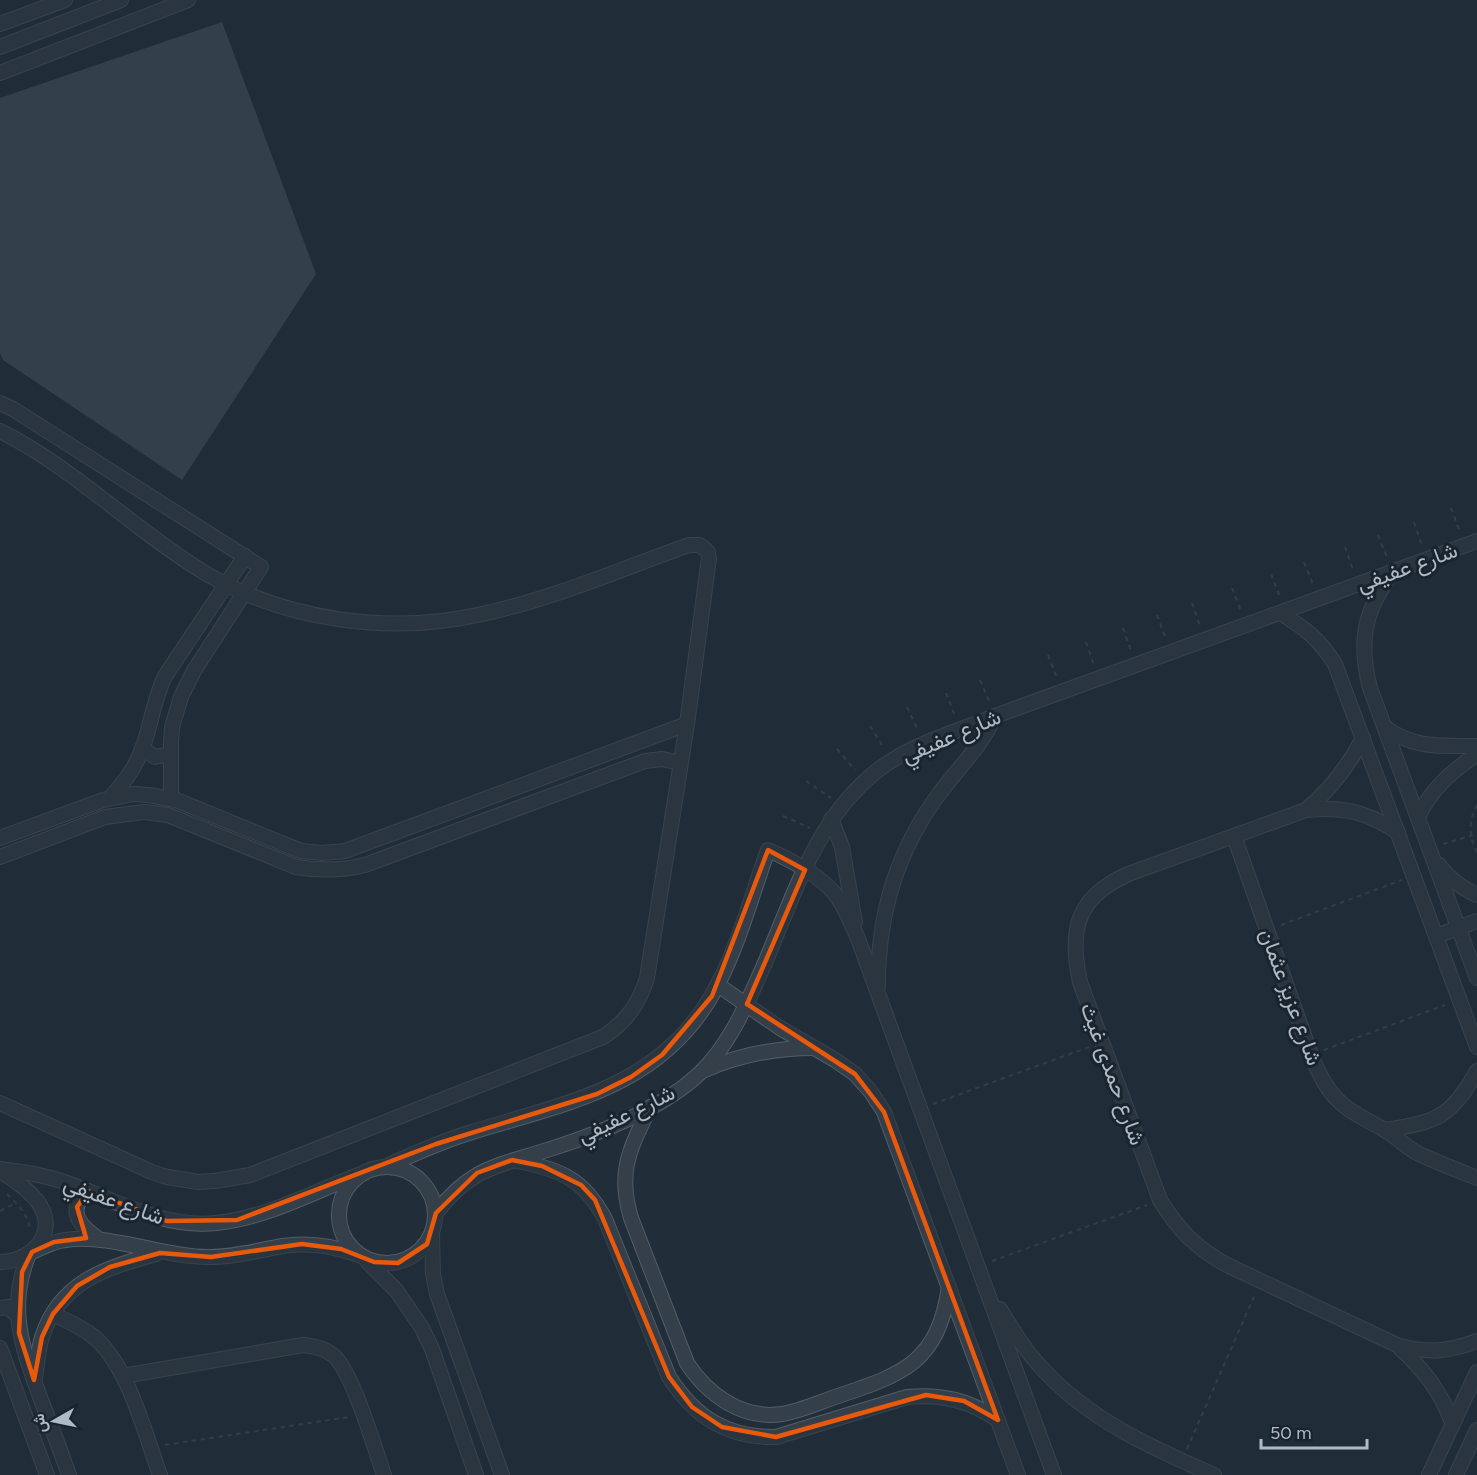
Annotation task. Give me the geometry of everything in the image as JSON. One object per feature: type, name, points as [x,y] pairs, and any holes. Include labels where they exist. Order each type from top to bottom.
[{"type":"street","points":[[0,24],[65,0]]},
{"type":"street","points":[[0,47],[121,0]]},
{"type":"street","points":[[0,73],[188,0]]},
{"type":"street","points":[[0,403],[13,409],[261,567],[187,682],[176,711],[170,754],[171,799]]},
{"type":"street","points":[[0,431],[42,457],[204,572],[226,584],[245,593],[297,610],[354,621],[430,622],[480,615],[504,609],[689,545],[700,545],[708,552],[709,563],[687,724],[647,978],[638,1002],[623,1022],[603,1037],[250,1175],[215,1181],[182,1180],[152,1172],[0,1103]]},
{"type":"street","name":"شارع عفيفي","points":[[436,1213],[461,1184],[485,1169],[582,1138],[650,1107],[676,1092],[700,1072],[727,1040],[747,1004],[805,870],[831,819],[864,782],[891,761],[924,744],[995,716],[1471,544]]},
{"type":"street","points":[[110,798],[129,774],[142,748],[157,692],[165,676],[245,556]]},
{"type":"street","points":[[1393,572],[1379,592],[1368,615],[1364,639],[1364,664],[1384,726],[1458,928],[1472,948],[1477,978]]},
{"type":"street","points":[[1282,612],[1313,635],[1335,664],[1477,1047]]},
{"type":"street","points":[[878,997],[878,953],[885,909],[898,867],[917,827],[942,790],[977,750],[995,716]]},
{"type":"street","points":[[0,838],[110,798],[148,795],[171,799],[301,851],[333,853],[359,848],[687,724]]},
{"type":"street","points":[[1384,726],[1404,740],[1415,743],[1477,746]]},
{"type":"street","points":[[657,735],[662,759]]},
{"type":"street","name":"شارع حمدى غيث","points":[[1306,810],[1339,778],[1363,738]]},
{"type":"street","points":[[142,748],[155,757],[170,754]]},
{"type":"street","points":[[1418,817],[1425,802],[1445,777],[1477,754]]},
{"type":"street","points":[[0,857],[105,817],[132,813],[168,815],[296,867],[329,870],[365,865],[637,763],[662,759],[680,763]]},
{"type":"street","name":"شارع حمدى غيث","points":[[1398,832],[1377,819],[1354,811],[1330,808],[1306,810],[1114,880],[1094,896],[1078,920],[1074,942],[1075,960],[1080,982],[1160,1200],[1173,1221],[1189,1239],[1207,1254],[1399,1347],[1439,1352],[1477,1341]]},
{"type":"street","points":[[831,819],[842,847],[857,936]]},
{"type":"street","points":[[228,840],[236,824]]},
{"type":"street","name":"شارع عزيز عثمان","points":[[1234,836],[1321,1079],[1334,1097],[1349,1111],[1384,1130],[1400,1143],[1417,1152],[1477,1178]]},
{"type":"street","points":[[359,848],[365,865]]},
{"type":"street","name":"شارع عفيفي","points":[[385,1167],[436,1144],[597,1094],[631,1077],[662,1055],[689,1028],[718,985],[729,962],[768,850],[805,870]]},
{"type":"street","points":[[1431,854],[1447,876],[1477,895]]},
{"type":"street","points":[[805,870],[834,893],[857,936],[1054,1475]]},
{"type":"street","points":[[1436,936],[1477,921]]},
{"type":"street","points":[[1444,959],[1472,948]]},
{"type":"street","points":[[718,985],[780,1028],[855,1074],[884,1112],[1018,1474]]},
{"type":"street","points":[[700,1072],[744,1056],[767,1051],[816,1048]]},
{"type":"street","points":[[1384,1130],[1416,1125],[1447,1112],[1459,1100],[1477,1071]]},
{"type":"street","points":[[650,1107],[627,1159],[624,1179],[625,1199],[687,1363],[696,1377],[722,1399],[752,1413],[782,1414],[898,1374],[922,1353],[940,1328],[950,1287]]},
{"type":"street","points":[[512,1160],[563,1173],[581,1185],[595,1200],[605,1218],[669,1377],[692,1407],[722,1427],[740,1434],[776,1437],[907,1397],[926,1395],[946,1396],[964,1401],[998,1420]]},
{"type":"street","points":[[476,1475],[432,1349],[422,1328],[396,1290],[345,1239],[339,1218],[339,1207],[348,1187],[364,1173],[385,1167],[406,1170],[424,1183],[430,1192],[436,1213],[432,1234],[433,1274],[437,1294],[502,1475]]},
{"type":"street","points":[[0,1170],[39,1203],[43,1213],[45,1224],[43,1234],[22,1272],[18,1294],[18,1317],[23,1349],[69,1475]]},
{"type":"street","name":"شارع عفيفي","points":[[0,1170],[42,1175],[141,1213],[167,1221],[194,1224],[215,1224],[258,1214],[364,1173]]},
{"type":"street","points":[[88,1191],[81,1197],[77,1207],[77,1217],[81,1226],[100,1240]]},
{"type":"street","points":[[362,1256],[374,1262],[386,1264],[409,1259],[419,1253],[432,1234]]},
{"type":"street","name":"شارع عفيفي","points":[[0,1262],[20,1260],[54,1242],[77,1240],[100,1240],[185,1257],[237,1256],[302,1244],[322,1245],[362,1256]]},
{"type":"street","points":[[34,1380],[42,1337],[53,1314],[64,1299],[93,1275],[110,1267],[160,1253]]},
{"type":"street","points":[[986,1287],[1039,1365],[1077,1402],[1124,1433],[1214,1475]]},
{"type":"street","points":[[0,1308],[9,1307],[18,1317]]},
{"type":"street","points":[[53,1314],[74,1323],[94,1337],[111,1355],[123,1376],[160,1475]]},
{"type":"street","points":[[123,1376],[303,1345],[314,1346],[334,1356],[342,1364],[384,1475]]},
{"type":"street","name":"شارع حمدى غيث","points":[[1399,1347],[1432,1381],[1445,1402],[1453,1424]]},
{"type":"street","points":[[1,1350],[47,1475]]},
{"type":"street","points":[[1429,1475],[1477,1371]]},
{"type":"street","points":[[1456,1475],[1473,1445],[1477,1430]]},
{"type":"path","points":[[1451,508],[1471,544]]},
{"type":"path","points":[[1414,522],[1427,560]]},
{"type":"path","points":[[1378,535],[1393,572]]},
{"type":"path","points":[[1345,547],[1359,584]]},
{"type":"path","points":[[1304,562],[1319,599]]},
{"type":"path","points":[[1270,574],[1282,612]]},
{"type":"path","points":[[1232,588],[1247,625]]},
{"type":"path","points":[[1192,603],[1206,640]]},
{"type":"path","points":[[1157,615],[1171,653]]},
{"type":"path","points":[[1123,628],[1136,665]]},
{"type":"path","points":[[1086,642],[1099,679]]},
{"type":"path","points":[[1048,655],[1063,692]]},
{"type":"path","points":[[980,680],[995,716]]},
{"type":"path","points":[[945,693],[960,730]]},
{"type":"path","points":[[907,707],[924,744]]},
{"type":"path","points":[[870,726],[891,761]]},
{"type":"path","points":[[837,749],[864,782]]},
{"type":"path","points":[[806,781],[842,805]]},
{"type":"path","points":[[1477,806],[1471,819],[1470,836],[1477,853]]},
{"type":"path","points":[[783,816],[822,834]]},
{"type":"path","points":[[1431,854],[1477,834]]},
{"type":"path","points":[[1267,930],[1414,875]]},
{"type":"path","points":[[1311,1055],[1459,1000]]},
{"type":"path","points":[[919,1109],[1102,1042]]},
{"type":"path","points":[[0,1189],[23,1210],[30,1230]]},
{"type":"path","points":[[0,1211],[33,1198]]},
{"type":"path","points":[[978,1266],[1160,1200]]},
{"type":"path","points":[[1182,1461],[1261,1281]]},
{"type":"path","points":[[150,1447],[362,1415]]},
{"type":"highlighted area","points":[[768,850],[805,870],[747,1004],[855,1074],[884,1112],[998,1420],[964,1401],[926,1395],[776,1437],[722,1427],[692,1407],[669,1377],[595,1200],[581,1185],[542,1166],[512,1160],[477,1173],[436,1213],[427,1244],[398,1263],[374,1262],[341,1249],[302,1244],[211,1257],[160,1253],[110,1267],[77,1286],[53,1314],[42,1337],[34,1380],[19,1333],[22,1272],[32,1252],[54,1242],[86,1238],[77,1207],[88,1191],[167,1221],[237,1220],[436,1144],[597,1094],[631,1077],[662,1055],[712,996]]},
{"type":"building","points":[[222,22],[316,274],[182,480],[3,360],[0,353],[0,98]]}]
